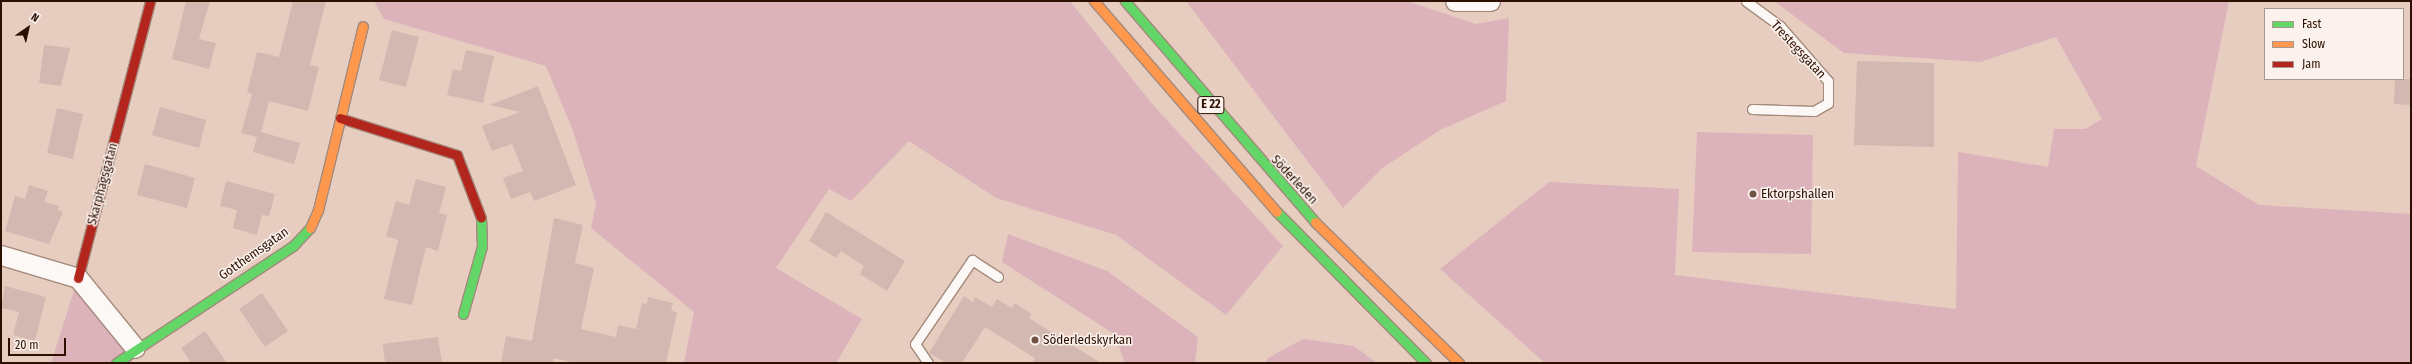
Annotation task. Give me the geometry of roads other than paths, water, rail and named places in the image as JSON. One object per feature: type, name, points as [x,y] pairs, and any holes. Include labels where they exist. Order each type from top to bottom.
[{"type":"main road","name":"Skarphagsgatan","points":[[78,278],[150,1]]},
{"type":"main road","name":"E 22","points":[[1094,1],[1292,229],[1426,363]]},
{"type":"main road","name":"Söderleden","points":[[1125,1],[1295,200],[1367,276],[1459,363]]},
{"type":"main road","name":"Gotthemsgatan","points":[[116,363],[136,348],[293,246],[309,229],[318,210],[363,26]]},
{"type":"main road","points":[[340,118],[445,149],[457,155],[483,224],[482,246],[463,314]]},
{"type":"street","points":[[1455,1],[1490,1]]},
{"type":"street","points":[[1,255],[78,278],[136,348]]},
{"type":"lane","name":"Trestegsgatan","points":[[1746,1],[1780,26],[1828,81],[1828,103],[1814,111],[1752,109]]},
{"type":"lane","points":[[928,363],[915,344],[972,260],[998,277]]},
{"type":"place","name":"Ektorpshallen","points":[[1753,194]]},
{"type":"place","name":"Söderledskyrkan","points":[[1035,340]]}]
